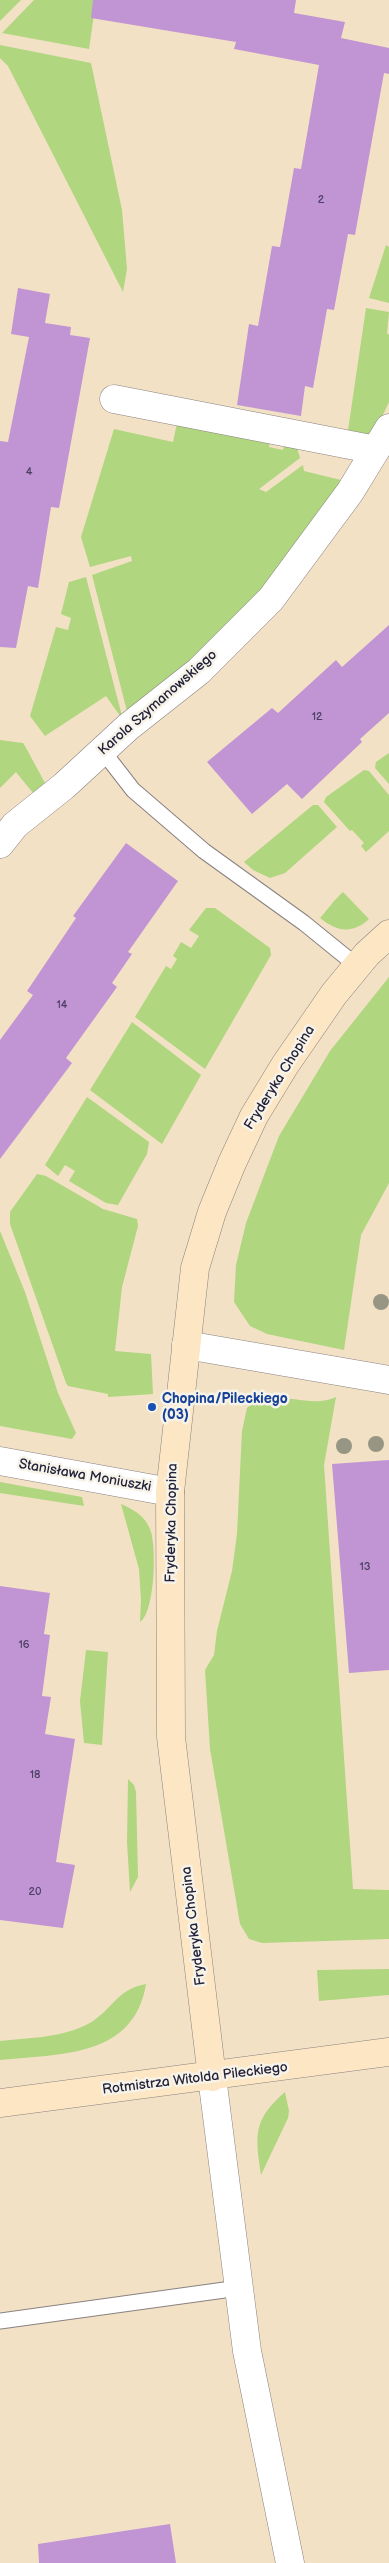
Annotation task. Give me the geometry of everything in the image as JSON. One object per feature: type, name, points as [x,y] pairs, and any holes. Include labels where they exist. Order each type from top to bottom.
[{"type":"street","points":[[114,398],[382,439]]},
{"type":"street","name":"Karola Szymanowskiego","points":[[0,844],[15,825],[64,786],[128,727],[199,671],[271,599],[350,492],[382,439]]},
{"type":"street","name":"Fryderyka Chopina","points":[[212,2077],[171,1737],[170,1492],[195,1268],[212,1212],[254,1116],[285,1065],[357,966],[389,934]]},
{"type":"street","points":[[186,1345],[389,1380]]},
{"type":"street","name":"Stanisława Moniuszki","points":[[0,1461],[170,1492]]},
{"type":"street","name":"Rotmistrza Witolda Pileckiego","points":[[0,2103],[212,2077],[389,2052]]},
{"type":"street","points":[[212,2077],[247,2351],[290,2563]]},
{"type":"lane","points":[[102,750],[133,790],[204,851],[304,923],[357,966]]},
{"type":"lane","points":[[0,2321],[239,2288]]},
{"type":"green space","points":[[0,0],[21,0],[0,21]]},
{"type":"green space","points":[[34,0],[96,0],[89,49],[2,33]]},
{"type":"green space","points":[[0,45],[91,63],[122,210],[127,269],[123,292],[8,66],[0,58]]},
{"type":"green space","points":[[386,245],[389,247],[389,303],[369,298]]},
{"type":"green space","points":[[366,308],[389,312],[387,333],[389,335],[389,402],[370,442],[347,437]]},
{"type":"green space","points":[[177,423],[270,440],[269,447],[283,450],[285,442],[296,445],[300,458],[259,489],[266,492],[303,465],[304,471],[341,480],[343,484],[271,585],[188,668],[128,715],[92,575],[132,561],[131,556],[90,567],[81,537],[114,429],[173,442]]},
{"type":"green space","points":[[86,577],[123,720],[106,696],[45,736],[30,716],[56,627],[68,630],[71,618],[61,614],[69,582]]},
{"type":"green space","points":[[0,740],[23,743],[25,746],[45,783],[33,793],[16,772],[0,788]]},
{"type":"green space","points":[[389,753],[389,784],[375,768],[376,762]]},
{"type":"green space","points":[[364,770],[369,771],[389,795],[389,831],[366,852],[361,846],[364,843],[352,830],[350,831],[324,802],[326,797]]},
{"type":"green space","points":[[313,805],[318,805],[337,827],[285,873],[270,878],[253,870],[244,862]]},
{"type":"green space","points":[[343,892],[369,919],[351,929],[333,926],[320,918]]},
{"type":"green space","points":[[206,908],[215,908],[270,948],[271,955],[205,1069],[135,1017],[166,966],[171,969],[177,959],[173,956],[181,942],[191,948],[199,936],[189,930]]},
{"type":"green space","points":[[389,977],[389,1183],[361,1235],[344,1350],[267,1334],[250,1326],[234,1302],[236,1265],[246,1223],[279,1136],[330,1051]]},
{"type":"green space","points":[[132,1022],[201,1075],[162,1144],[90,1090]]},
{"type":"green space","points":[[87,1097],[149,1142],[147,1154],[118,1205],[106,1203],[69,1181],[75,1171],[65,1165],[58,1176],[45,1165]]},
{"type":"green space","points":[[37,1174],[46,1176],[103,1209],[137,1219],[138,1226],[122,1287],[115,1351],[151,1354],[153,1394],[108,1397],[108,1394],[68,1386],[66,1383],[10,1224],[10,1212]]},
{"type":"green space","points":[[0,1231],[25,1292],[58,1393],[76,1433],[72,1439],[0,1426]]},
{"type":"green space","points":[[336,1397],[324,1465],[353,1889],[389,1890],[389,1939],[262,1943],[249,1939],[240,1924],[210,1749],[205,1670],[214,1655],[217,1631],[232,1571],[237,1534],[242,1431],[247,1408],[256,1401],[267,1398],[325,1401]]},
{"type":"green space","points":[[0,1482],[82,1497],[84,1506],[0,1493]]},
{"type":"green space","points":[[121,1504],[134,1511],[148,1524],[154,1549],[152,1593],[145,1616],[140,1622],[139,1569]]},
{"type":"green space","points":[[86,1650],[108,1652],[102,1745],[84,1743],[80,1701]]},
{"type":"green space","points":[[128,1779],[134,1785],[136,1792],[138,1877],[130,1892],[127,1842]]},
{"type":"green space","points":[[389,1969],[389,1995],[319,2001],[317,1970]]},
{"type":"green space","points":[[146,1984],[139,2008],[126,2026],[110,2039],[91,2048],[69,2053],[0,2060],[0,2041],[42,2037],[74,2030],[93,2021],[127,1991]]},
{"type":"green space","points":[[285,2092],[289,2111],[288,2118],[261,2175],[258,2149],[259,2129],[267,2111]]},
{"type":"building","points":[[93,0],[296,0],[294,13],[345,22],[341,38],[389,48],[389,74],[384,73],[355,235],[348,234],[334,310],[327,309],[313,388],[305,386],[301,416],[237,405],[249,324],[258,326],[272,246],[280,247],[294,168],[301,169],[319,65],[234,49],[236,42],[91,18]]},
{"type":"building","points":[[18,288],[50,294],[45,323],[71,327],[70,335],[90,338],[59,508],[51,507],[38,588],[28,586],[16,648],[0,647],[0,441],[8,442],[29,337],[11,334]]},
{"type":"building","points":[[389,625],[389,713],[360,739],[362,742],[302,799],[287,784],[252,814],[207,762],[272,708],[278,713],[336,660],[342,667]]},
{"type":"building","points":[[126,843],[178,881],[128,952],[132,954],[112,983],[117,987],[66,1058],[72,1063],[0,1159],[0,1040],[33,995],[27,991],[76,918],[73,916]]},
{"type":"building","points":[[389,1460],[389,1670],[349,1673],[332,1464]]},
{"type":"building","points":[[0,1586],[50,1593],[44,1634],[50,1635],[42,1696],[51,1697],[45,1734],[75,1739],[56,1862],[75,1865],[63,1928],[0,1920]]},
{"type":"building","points":[[170,2524],[176,2563],[39,2563],[38,2544]]},
{"type":"place","name":"Chopina/Pileckiego (03)","points":[[152,1407]]}]
